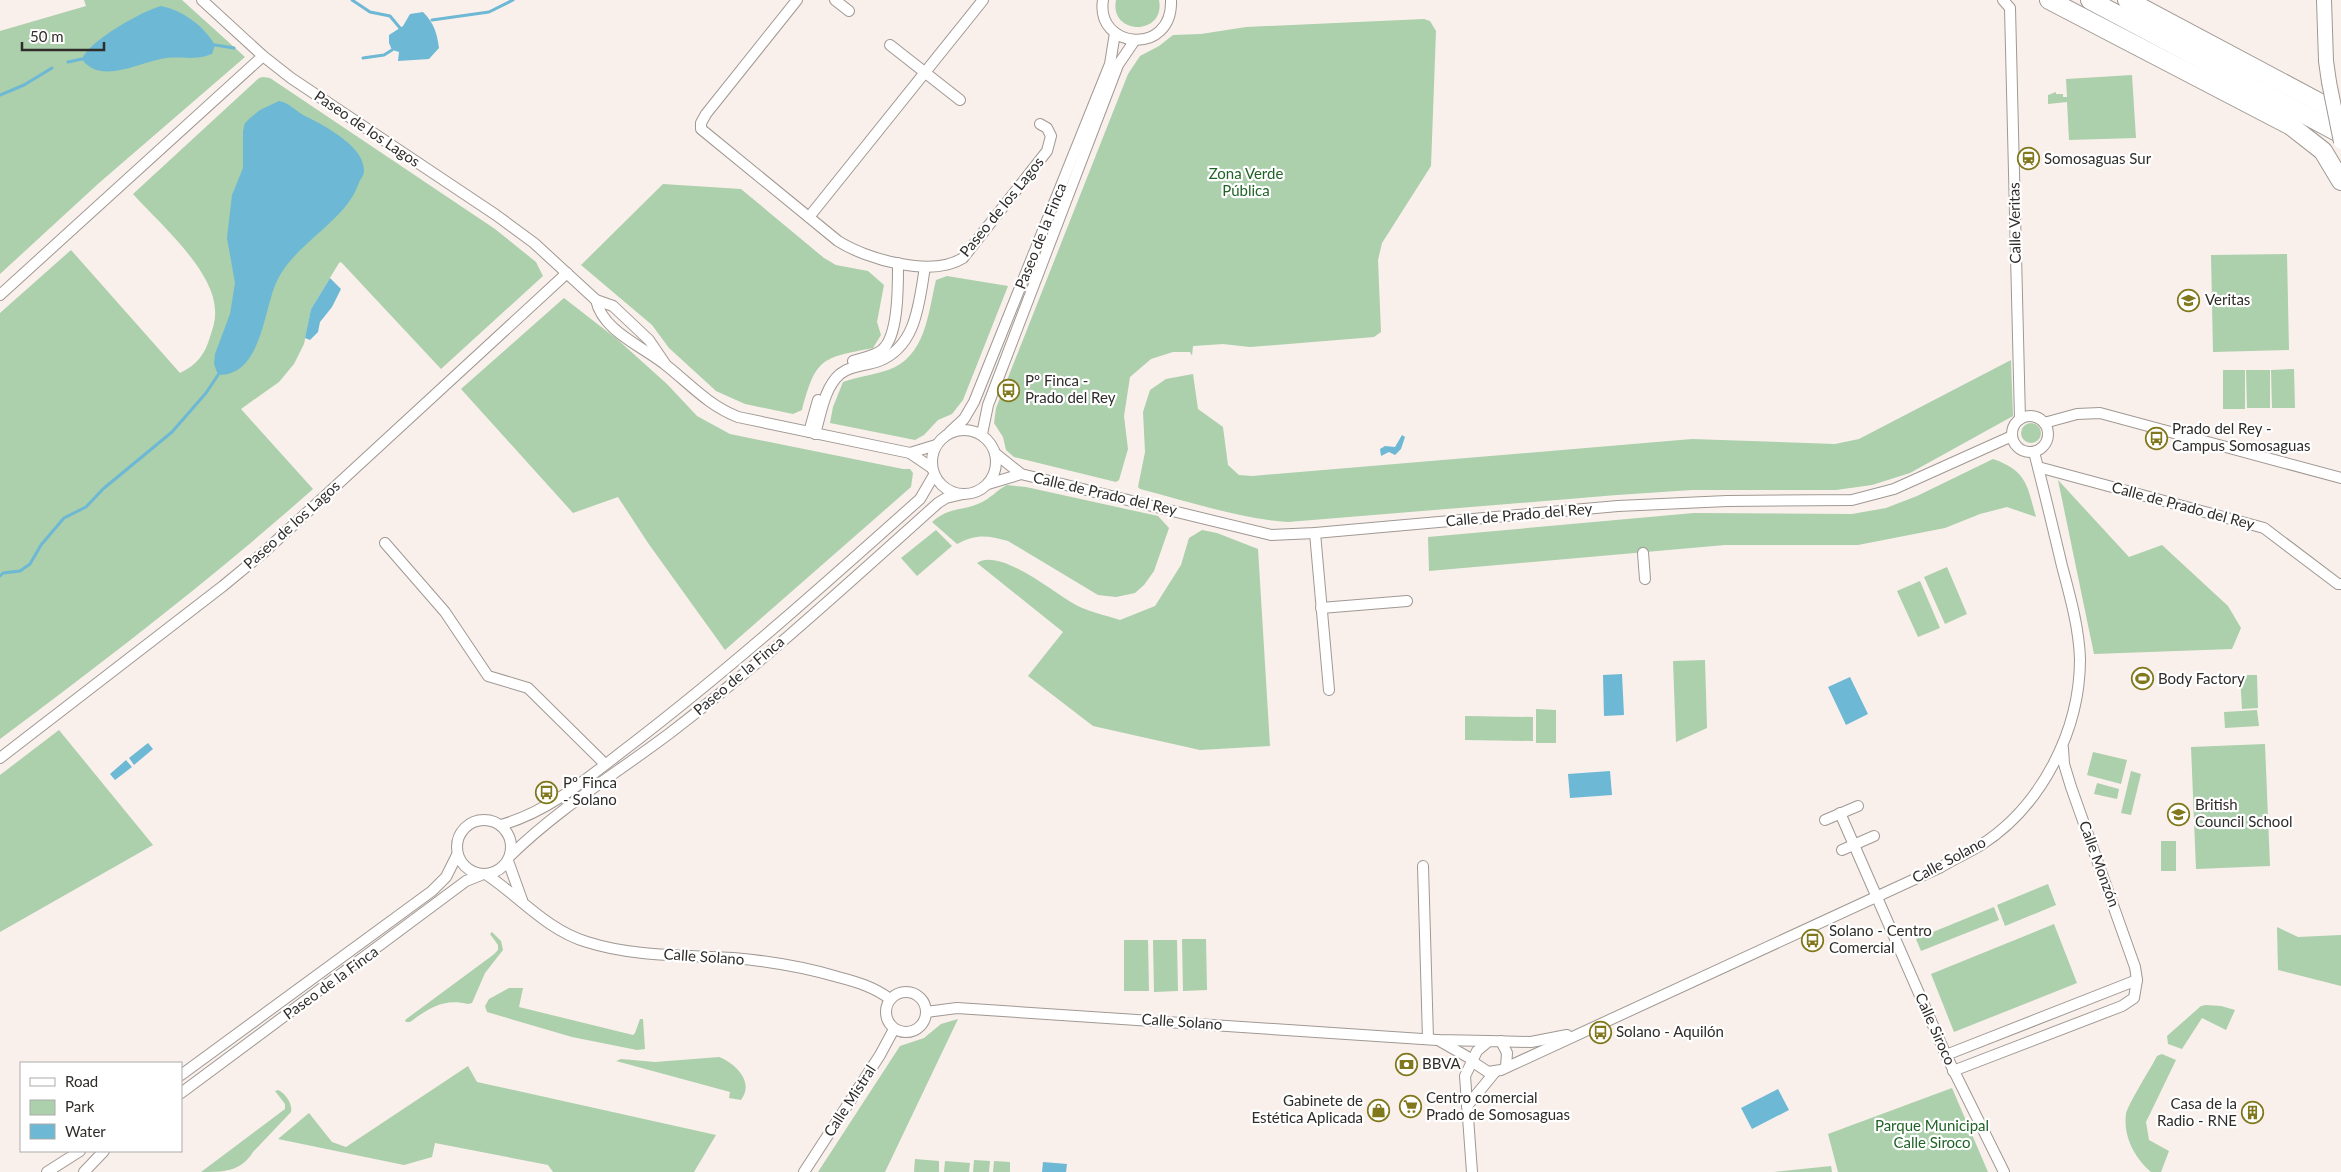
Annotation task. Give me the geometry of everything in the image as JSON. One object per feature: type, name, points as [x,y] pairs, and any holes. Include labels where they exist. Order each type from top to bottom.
[{"type":"highway","points":[[2049,0],[2290,126],[2323,151],[2341,181]]},
{"type":"highway","points":[[2090,0],[2341,134]]},
{"type":"highway","points":[[2126,0],[2341,114]]},
{"type":"highway","points":[[2187,33],[2286,74],[2341,102]]},
{"type":"main road","points":[[2324,0],[2326,61],[2341,142]]},
{"type":"street","name":"Paseo de los Lagos","points":[[202,0],[263,56],[333,107],[496,215],[534,243],[596,300],[613,306],[644,335],[666,365]]},
{"type":"street","name":"Paseo de los Lagos","points":[[797,0],[706,114],[700,126],[704,133],[851,250],[863,255],[925,267],[945,266],[963,258],[1047,152],[1051,136],[1047,128],[1040,124]]},
{"type":"street","points":[[835,0],[849,11]]},
{"type":"street","points":[[809,217],[983,0]]},
{"type":"street","points":[[1103,0],[1103,14],[1115,33],[1124,38],[1135,40],[1145,40],[1163,29],[1170,15],[1171,0]]},
{"type":"street","name":"Calle Veritas","points":[[2004,0],[2010,8],[2020,419]]},
{"type":"street","name":"Paseo de la Finca","points":[[950,432],[964,419],[974,401],[1110,64],[1115,33]]},
{"type":"street","name":"Paseo de la Finca","points":[[982,434],[988,405],[1118,65],[1135,40]]},
{"type":"street","points":[[890,45],[960,100]]},
{"type":"street","points":[[0,295],[263,56]]},
{"type":"street","points":[[812,433],[818,398],[833,372],[848,362],[877,353],[887,344],[897,302],[898,263]]},
{"type":"street","points":[[812,433],[824,401],[840,374],[849,368],[878,362],[891,356],[906,340],[912,329],[919,303],[925,267]]},
{"type":"street","name":"Paseo de los Lagos","points":[[0,758],[224,586],[263,553],[567,273]]},
{"type":"street","name":"Paseo de los Lagos","points":[[596,300],[601,315],[635,346],[666,365],[701,397],[724,412],[738,417],[910,453],[933,471]]},
{"type":"street","points":[[2044,423],[2078,414],[2100,413],[2341,478]]},
{"type":"street","points":[[2036,417],[2044,423],[2048,434],[2047,440],[2044,445],[2034,452],[2022,451],[2013,442],[2013,426],[2020,419],[2036,417]]},
{"type":"street","points":[[910,453],[936,444],[950,432],[961,429],[972,430],[982,434],[993,446],[996,454],[996,470],[988,484],[976,492],[963,494],[946,488],[933,471],[932,460],[936,444]]},
{"type":"street","name":"Calle de Prado del Rey","points":[[996,454],[1021,474],[1272,534],[1315,534],[1618,506],[1727,501],[1852,500],[1909,483],[2012,436]]},
{"type":"street","name":"Calle Solano","points":[[1433,1040],[1473,1061],[1480,1069],[1495,1072],[1535,1056],[1581,1032],[1877,896],[1982,844],[2010,822],[2033,796],[2063,748],[2078,699],[2080,658],[2073,608],[2034,452]]},
{"type":"street","name":"Calle de Prado del Rey","points":[[2038,467],[2264,528],[2338,584],[2341,584]]},
{"type":"street","name":"Paseo de la Finca","points":[[501,825],[539,811],[605,764],[730,666],[837,574],[920,499],[933,471]]},
{"type":"street","name":"Calle de Prado del Rey","points":[[988,484],[1021,474]]},
{"type":"street","name":"Paseo de la Finca","points":[[510,858],[547,823],[670,732],[744,673],[849,584],[938,503],[946,498],[963,494]]},
{"type":"street","points":[[1315,534],[1329,690]]},
{"type":"street","points":[[385,543],[445,612],[488,676],[528,688],[605,764]]},
{"type":"street","points":[[1643,553],[1645,579]]},
{"type":"street","points":[[1321,608],[1407,601]]},
{"type":"street","name":"Calle Monzón","points":[[2063,748],[2064,764],[2135,967],[2137,980]]},
{"type":"street","points":[[1825,820],[1840,812],[1858,806]]},
{"type":"street","name":"Calle Siroco","points":[[1840,812],[1953,1071],[2004,1172]]},
{"type":"street","points":[[510,858],[499,870],[484,875],[470,872],[457,855],[457,841],[463,829],[474,821],[488,820],[501,825],[508,834],[512,844],[510,858],[524,904]]},
{"type":"street","points":[[1842,850],[1874,836]]},
{"type":"street","name":"Paseo de la Finca","points":[[182,1074],[432,892],[446,877],[457,855]]},
{"type":"street","points":[[1423,866],[1433,1040]]},
{"type":"street","name":"Paseo de la Finca","points":[[182,1092],[466,881],[484,875]]},
{"type":"street","name":"Calle Solano","points":[[484,875],[551,925],[573,937],[604,947],[641,953],[782,964],[826,973],[868,986],[890,999]]},
{"type":"street","points":[[1946,1055],[2137,980]]},
{"type":"street","points":[[1953,1071],[2122,1006],[2134,998],[2137,980]]},
{"type":"street","points":[[904,992],[913,993],[925,1004],[926,1012],[925,1020],[920,1028],[912,1032],[903,1033],[894,1029],[888,1023],[885,1015],[886,1006],[890,999],[904,992]]},
{"type":"street","name":"Calle Solano","points":[[926,1012],[957,1008],[1433,1040],[1531,1042],[1581,1032]]},
{"type":"street","name":"Calle Mistral","points":[[804,1172],[880,1055],[894,1029]]},
{"type":"street","points":[[1472,1172],[1465,1076],[1476,1051],[1489,1041]]},
{"type":"street","points":[[1501,1041],[1507,1053],[1506,1067]]},
{"type":"street","points":[[1467,1106],[1495,1072]]},
{"type":"street","points":[[48,1172],[79,1152]]},
{"type":"street","points":[[67,1160],[78,1165],[82,1172],[103,1152]]},
{"type":"green space","points":[[84,0],[182,0],[245,57],[99,183],[0,274],[0,31],[86,6]]},
{"type":"green space","points":[[1116,0],[1159,0],[1159,12],[1154,20],[1147,25],[1138,27],[1128,25],[1121,20],[1116,12]]},
{"type":"green space","name":"Zona Verde Pública","points":[[1424,19],[1430,21],[1436,31],[1431,166],[1382,243],[1378,260],[1381,332],[1374,337],[1250,347],[1223,344],[1193,346],[1192,356],[1190,352],[1173,352],[1151,359],[1130,377],[1124,416],[1128,449],[1119,480],[1116,482],[1014,457],[1006,450],[1003,437],[994,423],[996,408],[1128,74],[1140,56],[1159,46],[1173,35],[1201,34],[1246,27]]},
{"type":"green space","points":[[2132,75],[2136,138],[2069,140],[2067,102],[2048,104],[2048,95],[2056,92],[2056,94],[2063,94],[2063,97],[2067,97],[2066,79]]},
{"type":"green space","points":[[259,78],[270,78],[495,229],[536,262],[543,276],[441,369],[341,262],[339,263],[311,309],[304,344],[294,364],[279,382],[241,409],[313,489],[159,617],[0,739],[0,313],[71,250],[180,373],[196,363],[206,349],[214,323],[215,310],[212,295],[195,263],[133,194]]},
{"type":"green space","points":[[663,184],[741,189],[824,258],[836,265],[868,271],[884,285],[877,322],[881,335],[873,348],[831,358],[823,363],[812,380],[802,410],[793,414],[745,404],[716,391],[669,348],[652,325],[581,265]]},
{"type":"green space","points":[[2287,254],[2289,350],[2213,352],[2211,255]]},
{"type":"green space","points":[[947,276],[1008,286],[963,400],[952,414],[938,420],[924,435],[915,440],[830,423],[833,407],[843,382],[888,370],[901,364],[918,345],[927,320],[936,280]]},
{"type":"green space","points":[[564,298],[618,340],[667,384],[697,416],[730,434],[910,469],[913,473],[911,487],[725,650],[648,543],[618,497],[573,513],[461,389]]},
{"type":"green space","points":[[2011,360],[2013,416],[1910,473],[1872,485],[1836,490],[1692,490],[1288,522],[1232,513],[1138,487],[1145,452],[1143,412],[1150,390],[1166,379],[1193,374],[1198,409],[1223,427],[1228,465],[1239,475],[1252,476],[1692,439],[1835,444],[1859,439]]},
{"type":"green space","points":[[2294,369],[2295,408],[2272,408],[2271,370]]},
{"type":"green space","points":[[2223,370],[2245,370],[2245,409],[2223,409]]},
{"type":"green space","points":[[2246,370],[2270,370],[2270,408],[2247,408]]},
{"type":"green space","points":[[2031,423],[2038,426],[2041,433],[2038,440],[2031,443],[2024,440],[2021,433],[2024,426]]},
{"type":"green space","points":[[1993,459],[2019,474],[2027,488],[2036,517],[2007,507],[1980,514],[1945,528],[1858,545],[1725,545],[1429,571],[1428,537],[1694,513],[1852,514],[1886,508],[1917,496]]},
{"type":"green space","points":[[2058,480],[2129,557],[2162,545],[2228,606],[2241,628],[2232,649],[2094,654]]},
{"type":"green space","points":[[1007,485],[1026,487],[1158,516],[1169,528],[1154,571],[1144,585],[1135,593],[1116,597],[1098,595],[1008,541],[982,536],[970,538],[957,544],[932,522],[950,511],[973,506],[984,501]]},
{"type":"green space","points":[[936,530],[952,546],[917,576],[901,558]]},
{"type":"green space","points":[[1202,530],[1217,533],[1258,549],[1270,746],[1200,750],[1093,726],[1028,676],[1063,632],[977,563],[987,560],[999,561],[1013,566],[1076,605],[1120,620],[1155,606],[1181,565],[1189,538]]},
{"type":"green space","points":[[1947,567],[1967,614],[1945,624],[1924,577]]},
{"type":"green space","points":[[1920,581],[1940,628],[1918,637],[1897,591]]},
{"type":"green space","points":[[1705,660],[1707,728],[1676,742],[1673,661]]},
{"type":"green space","points":[[2240,675],[2257,675],[2258,708],[2242,709]]},
{"type":"green space","points":[[1536,709],[1556,710],[1556,743],[1536,743]]},
{"type":"green space","points":[[2257,710],[2259,726],[2225,728],[2224,712]]},
{"type":"green space","points":[[1465,716],[1533,717],[1533,741],[1465,740]]},
{"type":"green space","points":[[59,730],[153,845],[0,932],[0,775]]},
{"type":"green space","points":[[2265,744],[2270,866],[2196,869],[2191,747]]},
{"type":"green space","points":[[2093,752],[2127,760],[2121,784],[2087,775]]},
{"type":"green space","points":[[2131,771],[2141,774],[2131,815],[2121,813]]},
{"type":"green space","points":[[2097,783],[2119,789],[2117,799],[2094,794]]},
{"type":"green space","points":[[2161,841],[2176,841],[2176,871],[2161,871]]},
{"type":"green space","points":[[2048,884],[2056,905],[2005,926],[1997,905]]},
{"type":"green space","points":[[1994,907],[1999,920],[1921,951],[1916,939]]},
{"type":"green space","points":[[2054,924],[2077,983],[1954,1032],[1931,974]]},
{"type":"green space","points":[[2277,927],[2298,937],[2341,935],[2341,986],[2278,970]]},
{"type":"green space","points":[[492,932],[501,941],[503,950],[485,973],[472,1003],[444,1003],[424,1012],[410,1022],[406,1022],[405,1020],[498,950],[498,945],[490,934]]},
{"type":"green space","points":[[1182,939],[1206,939],[1207,990],[1183,991]]},
{"type":"green space","points":[[1124,940],[1148,940],[1149,991],[1124,991]]},
{"type":"green space","points":[[1153,940],[1177,940],[1178,991],[1154,992]]},
{"type":"green space","points":[[509,988],[523,988],[519,1007],[633,1035],[640,1019],[643,1019],[645,1049],[637,1050],[572,1037],[487,1012],[485,1006],[489,999]]},
{"type":"green space","points":[[2201,1006],[2221,1006],[2235,1010],[2226,1030],[2202,1018],[2182,1049],[2168,1044],[2167,1036]]},
{"type":"green space","points":[[958,1019],[885,1172],[818,1172],[900,1046],[924,1038],[941,1024]]},
{"type":"green space","points":[[2162,1054],[2176,1060],[2146,1122],[2149,1140],[2169,1151],[2161,1172],[2151,1172],[2135,1154],[2131,1146],[2126,1131],[2126,1114],[2157,1056]]},
{"type":"green space","points":[[719,1057],[737,1068],[741,1074],[746,1087],[741,1100],[729,1098],[730,1092],[616,1061],[621,1059],[655,1062]]},
{"type":"green space","points":[[468,1066],[477,1082],[716,1135],[694,1172],[553,1172],[548,1165],[435,1143],[432,1157],[404,1165],[278,1139],[309,1113],[332,1142],[346,1147]]},
{"type":"green space","name":"Parque Municipal Calle Siroco","points":[[1952,1088],[1988,1172],[1838,1172],[1828,1134]]},
{"type":"green space","points":[[278,1090],[288,1099],[291,1112],[248,1159],[231,1170],[201,1172],[285,1109],[285,1104],[275,1091]]},
{"type":"green space","points":[[915,1159],[939,1161],[939,1172],[914,1172]]},
{"type":"green space","points":[[974,1160],[990,1161],[989,1172],[973,1172]]},
{"type":"green space","points":[[945,1161],[970,1163],[969,1172],[944,1172]]},
{"type":"green space","points":[[994,1161],[1010,1162],[1010,1172],[993,1172]]},
{"type":"green space","points":[[1831,1166],[1832,1172],[1774,1172]]},
{"type":"water","points":[[161,6],[177,11],[199,25],[215,45],[212,54],[194,58],[166,58],[122,70],[110,71],[99,71],[90,67],[82,59],[105,36],[142,14]]},
{"type":"water","points":[[423,12],[434,28],[439,48],[429,59],[398,61],[399,52],[392,50],[389,43],[389,35],[403,26],[410,14]]},
{"type":"water","points":[[279,101],[328,128],[345,140],[361,159],[364,173],[342,211],[294,256],[284,269],[276,283],[258,341],[252,354],[243,365],[232,373],[218,375],[214,364],[215,354],[230,314],[235,283],[227,238],[232,195],[243,168],[243,131],[245,123],[250,118],[260,110]]},
{"type":"water","points":[[330,278],[341,289],[332,307],[320,322],[318,332],[310,340],[305,338],[311,309]]},
{"type":"water","points":[[1402,435],[1405,437],[1401,449],[1395,455],[1389,452],[1381,456],[1380,449],[1385,446],[1395,447]]},
{"type":"water","points":[[1622,674],[1624,715],[1604,716],[1603,675]]},
{"type":"water","points":[[1850,677],[1868,714],[1846,725],[1828,687]]},
{"type":"water","points":[[148,743],[153,749],[134,765],[129,758]]},
{"type":"water","points":[[126,760],[132,767],[115,780],[110,774]]},
{"type":"water","points":[[1610,771],[1612,795],[1570,798],[1568,774]]},
{"type":"water","points":[[1778,1089],[1789,1110],[1752,1129],[1741,1108]]},
{"type":"water","points":[[1043,1162],[1067,1164],[1066,1172],[1042,1172]]},
{"type":"waterway","points":[[352,0],[370,12],[390,16],[400,28]]},
{"type":"waterway","points":[[432,20],[489,12],[513,0]]},
{"type":"waterway","points":[[215,45],[234,48]]},
{"type":"waterway","points":[[363,58],[384,55],[392,50]]},
{"type":"waterway","points":[[68,62],[82,59]]},
{"type":"waterway","points":[[0,95],[24,85],[52,68]]},
{"type":"waterway","points":[[0,576],[3,573],[20,571],[30,564],[41,545],[64,518],[86,507],[103,489],[172,432],[206,393],[218,375]]},
{"type":"place","name":"Somosaguas Sur","points":[[2028,159]]},
{"type":"place","name":"Veritas","points":[[2189,300]]},
{"type":"place","name":"Pº Finca - Prado del Rey","points":[[1009,390]]},
{"type":"place","name":"Prado del Rey - Campus Somosaguas","points":[[2156,438]]},
{"type":"place","name":"Body Factory","points":[[2142,679]]},
{"type":"place","name":"Pº Finca - Solano","points":[[547,792]]},
{"type":"place","name":"British Council School","points":[[2179,814]]},
{"type":"place","name":"Solano - Centro Comercial","points":[[1813,940]]},
{"type":"place","name":"Solano - Aquilón","points":[[1600,1032]]},
{"type":"place","name":"BBVA","points":[[1406,1064]]},
{"type":"place","name":"Centro comercial Prado de Somosaguas","points":[[1410,1107]]},
{"type":"place","name":"Gabinete de Estética Aplicada","points":[[1379,1110]]},
{"type":"place","name":"Casa de la Radio - RNE","points":[[2253,1113]]}]
